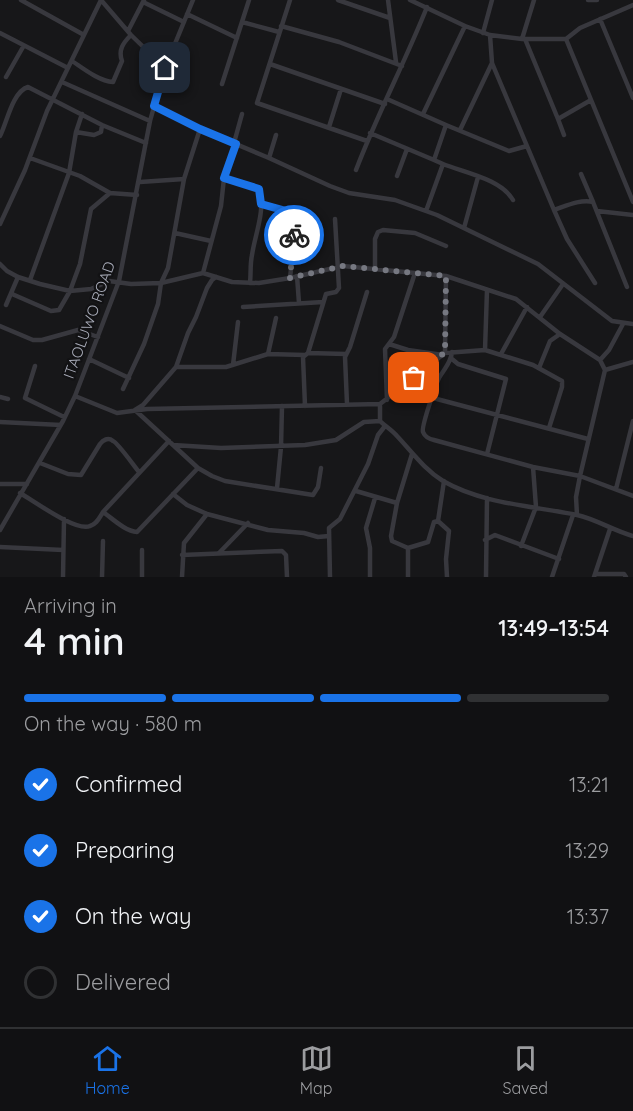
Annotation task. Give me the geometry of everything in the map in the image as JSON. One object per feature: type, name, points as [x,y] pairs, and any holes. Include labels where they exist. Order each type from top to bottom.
[{"type":"street","points":[[0,224],[30,158],[47,111],[101,0],[129,33],[165,68]]},
{"type":"street","name":"ITAOLUWO ROAD","points":[[0,530],[40,463],[75,396],[119,282],[154,106],[165,68],[193,0]]},
{"type":"street","points":[[222,84],[249,0]]},
{"type":"street","points":[[290,0],[257,104],[367,141]]},
{"type":"street","points":[[338,0],[390,18]]},
{"type":"street","points":[[388,0],[396,62]]},
{"type":"street","points":[[410,0],[483,33],[523,39],[566,39],[580,28],[633,5]]},
{"type":"street","points":[[483,33],[492,0]]},
{"type":"street","points":[[534,0],[523,39],[564,135]]},
{"type":"street","points":[[588,0],[597,0]]},
{"type":"street","points":[[24,1],[84,34]]},
{"type":"street","points":[[72,62],[93,75],[113,82],[122,61],[121,46],[143,1],[184,22]]},
{"type":"street","points":[[356,170],[427,7]]},
{"type":"street","points":[[187,14],[237,38]]},
{"type":"street","points":[[600,19],[632,94]]},
{"type":"street","points":[[242,22],[279,32]]},
{"type":"street","points":[[281,26],[339,42],[402,66]]},
{"type":"street","points":[[423,114],[465,26]]},
{"type":"street","points":[[0,33],[23,47],[68,68]]},
{"type":"street","points":[[490,35],[492,63],[554,210],[567,239],[595,283]]},
{"type":"street","points":[[566,39],[633,202]]},
{"type":"street","points":[[6,76],[23,47]]},
{"type":"street","points":[[460,130],[492,63]]},
{"type":"street","points":[[270,64],[423,114],[508,151],[528,146]]},
{"type":"street","points":[[62,82],[150,122]]},
{"type":"street","points":[[0,136],[6,117],[21,90],[26,87],[146,144]]},
{"type":"street","points":[[329,127],[341,89]]},
{"type":"street","points":[[558,119],[591,100]]},
{"type":"street","points":[[154,106],[200,129],[339,190],[395,200],[464,228],[538,264],[612,321],[633,324]]},
{"type":"street","points":[[0,114],[6,117]]},
{"type":"street","points":[[30,280],[69,173],[76,132],[82,114]]},
{"type":"street","points":[[203,273],[221,206],[224,178],[242,114]]},
{"type":"street","points":[[76,132],[96,135],[101,132],[102,125]]},
{"type":"street","points":[[434,160],[446,125]]},
{"type":"street","points":[[123,389],[148,334],[158,304],[161,283],[168,268],[184,179],[200,129]]},
{"type":"street","points":[[370,134],[498,184],[507,190],[513,200]]},
{"type":"street","points":[[269,158],[276,135]]},
{"type":"street","points":[[397,176],[406,149]]},
{"type":"street","points":[[30,158],[80,176],[110,193],[137,195]]},
{"type":"street","points":[[426,211],[443,164]]},
{"type":"street","points":[[581,174],[627,287]]},
{"type":"street","points":[[464,228],[478,177]]},
{"type":"street","points":[[224,178],[259,189],[261,204],[252,255],[250,284]]},
{"type":"street","points":[[140,182],[184,179]]},
{"type":"street","points":[[12,294],[51,311],[60,308],[70,291],[80,264],[91,209],[110,193]]},
{"type":"street","points":[[554,210],[573,203],[593,201]]},
{"type":"street","points":[[261,204],[297,214],[290,278]]},
{"type":"street","points":[[597,211],[633,215]]},
{"type":"street","points":[[305,405],[306,354],[326,294],[338,290],[335,219]]},
{"type":"street","points":[[375,268],[375,239],[378,232],[383,230],[415,233],[446,246]]},
{"type":"street","points":[[175,233],[211,241]]},
{"type":"street","points":[[0,264],[18,277],[70,291],[91,289],[109,281],[131,284],[161,283],[203,273],[232,282],[250,284],[290,278],[338,266],[446,276],[516,299],[560,334],[600,360],[606,370],[580,476],[575,515],[552,577]]},
{"type":"street","points":[[387,400],[384,352],[394,337],[415,273]]},
{"type":"street","points":[[297,276],[299,303]]},
{"type":"street","points":[[75,396],[117,413],[135,410],[380,404],[444,354],[446,276]]},
{"type":"street","points":[[6,305],[18,277]]},
{"type":"street","points":[[135,410],[143,405],[176,367],[207,288],[216,277]]},
{"type":"street","points":[[540,317],[563,284]]},
{"type":"street","points":[[485,350],[487,290]]},
{"type":"street","points":[[347,404],[346,354],[367,292]]},
{"type":"street","points":[[243,307],[323,302]]},
{"type":"street","points":[[501,354],[527,307]]},
{"type":"street","points":[[268,354],[276,318]]},
{"type":"street","points":[[233,366],[238,322]]},
{"type":"street","points":[[600,360],[609,350],[623,324]]},
{"type":"street","points":[[0,326],[33,340],[42,340],[78,330],[98,337]]},
{"type":"street","points":[[539,368],[550,341],[560,334]]},
{"type":"street","points":[[389,344],[408,350],[444,354],[485,350],[539,368],[562,381],[549,428]]},
{"type":"street","points":[[452,352],[452,359],[439,378],[422,428],[424,436],[533,467],[580,476],[633,496]]},
{"type":"street","points":[[176,367],[233,366],[268,354],[346,354]]},
{"type":"street","points":[[89,359],[129,378]]},
{"type":"street","points":[[452,359],[458,364],[506,379],[487,454]]},
{"type":"street","points":[[606,370],[633,362]]},
{"type":"street","points":[[35,366],[25,398],[64,417]]},
{"type":"street","points":[[0,397],[8,399]]},
{"type":"street","points":[[433,398],[588,439]]},
{"type":"street","points":[[380,404],[380,421],[396,434],[422,464],[444,481],[487,498],[575,515],[633,536]]},
{"type":"street","points":[[277,488],[282,406]]},
{"type":"street","points":[[135,410],[198,468],[225,481],[313,495],[318,487],[321,468]]},
{"type":"street","points":[[20,493],[64,519],[87,527],[98,522],[103,512],[171,443],[221,448],[281,447],[336,440],[364,422],[380,421]]},
{"type":"street","points":[[616,489],[633,421]]},
{"type":"street","points":[[0,422],[61,425]]},
{"type":"street","points":[[330,577],[329,528],[340,519],[356,491],[378,435],[385,426]]},
{"type":"street","points":[[40,463],[68,474],[81,475],[102,441],[109,440],[115,442],[140,472]]},
{"type":"street","points":[[412,454],[397,502],[392,541],[408,548],[428,542],[431,526],[438,521]]},
{"type":"street","points":[[521,546],[536,507],[533,467]]},
{"type":"street","points":[[103,512],[135,533],[198,468]]},
{"type":"street","points":[[438,521],[444,481]]},
{"type":"street","points":[[0,484],[27,484]]},
{"type":"street","points":[[356,491],[375,498],[397,502]]},
{"type":"street","points":[[173,494],[187,505],[207,514],[268,530],[303,533],[318,537],[329,536]]},
{"type":"street","points":[[370,577],[370,548],[366,528],[375,498]]},
{"type":"street","points":[[486,577],[487,498]]},
{"type":"street","points":[[182,577],[182,555],[187,537],[207,514]]},
{"type":"street","points":[[63,577],[64,519]]},
{"type":"street","points":[[438,521],[449,531],[447,577]]},
{"type":"street","points":[[219,553],[248,523]]},
{"type":"street","points":[[610,529],[594,575],[624,574],[626,577]]},
{"type":"street","points":[[485,540],[495,535],[559,559]]},
{"type":"street","points":[[102,577],[103,542]]},
{"type":"street","points":[[0,547],[63,550]]},
{"type":"street","points":[[408,548],[408,577]]},
{"type":"street","points":[[142,550],[142,577]]},
{"type":"street","points":[[182,555],[282,551],[286,555],[286,577]]},
{"type":"way so far","points":[[294,235],[290,278],[338,266],[446,276],[445,352],[414,378]]},
{"type":"route","points":[[165,68],[154,106],[236,144],[224,178],[259,189],[261,204],[297,214],[294,235]]}]
